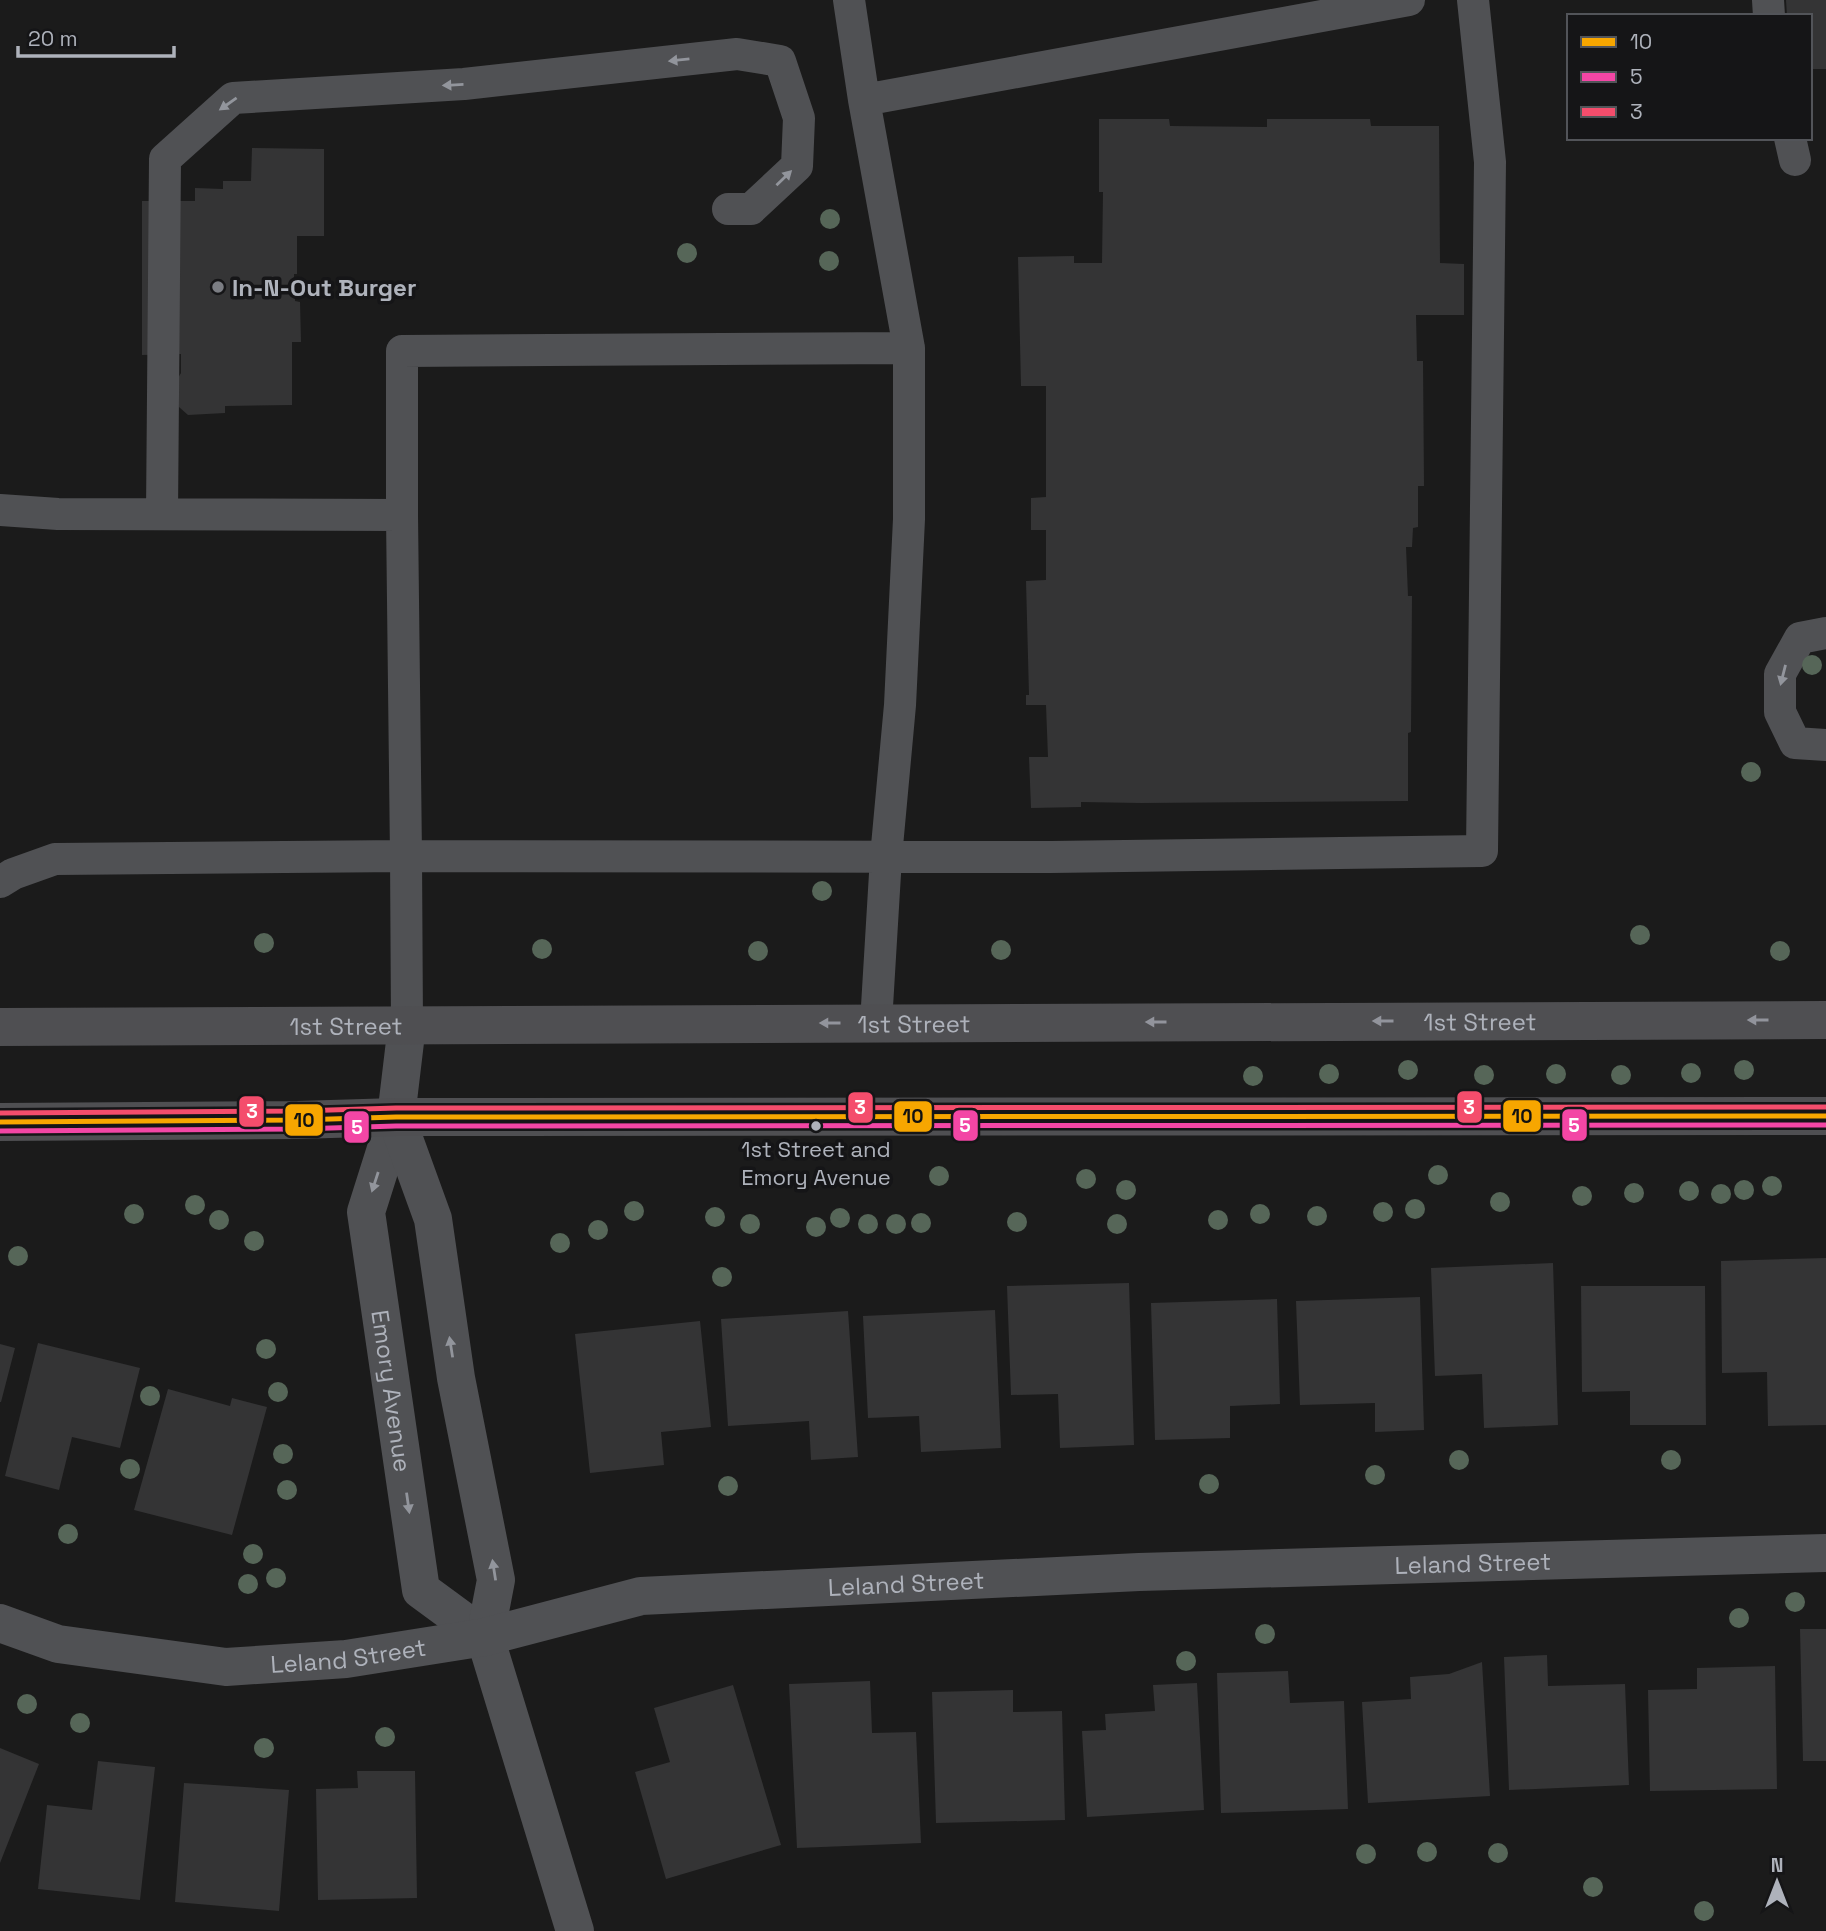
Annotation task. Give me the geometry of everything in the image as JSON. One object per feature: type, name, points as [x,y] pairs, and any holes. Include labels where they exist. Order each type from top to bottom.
[{"type":"street","name":"1st Street","points":[[0,1027],[1826,1020]]},
{"type":"street","name":"Emory Avenue","points":[[407,1026],[396,1117],[366,1212],[421,1590],[485,1637]]},
{"type":"street","points":[[0,1122],[396,1117],[1826,1116]]},
{"type":"street","name":"Emory Avenue","points":[[396,1117],[433,1219],[456,1378],[496,1580],[485,1637],[575,1931]]},
{"type":"street","name":"Leland Street","points":[[0,1623],[58,1644],[226,1667],[346,1659],[485,1637],[641,1596],[1139,1572],[1826,1553]]},
{"type":"lane","points":[[849,0],[864,100],[909,348],[909,519],[900,705],[886,857],[876,1023]]},
{"type":"lane","points":[[864,100],[1409,0]]},
{"type":"lane","points":[[0,882],[13,874],[55,859],[406,856],[886,857],[1482,851],[1490,162],[1474,0]]},
{"type":"lane","points":[[163,514],[165,159],[233,98],[464,84],[737,54],[780,61],[799,118],[797,166],[751,209],[728,209]]},
{"type":"lane","points":[[407,1026],[402,351],[909,348]]},
{"type":"lane","points":[[0,510],[58,514],[402,515]]},
{"type":"lane","points":[[1826,633],[1800,638],[1780,674],[1780,712],[1795,743],[1826,745]]},
{"type":"building","points":[[1786,0],[1826,0],[1826,69],[1812,69],[1812,14],[1787,14]]},
{"type":"building","points":[[1099,119],[1169,119],[1170,126],[1267,127],[1267,119],[1370,119],[1371,126],[1439,126],[1440,263],[1464,264],[1464,315],[1416,315],[1417,361],[1423,361],[1424,486],[1418,486],[1418,527],[1413,528],[1412,547],[1406,547],[1408,596],[1412,596],[1408,801],[1081,802],[1081,807],[1031,808],[1029,757],[1048,757],[1046,705],[1026,705],[1026,695],[1029,695],[1026,581],[1046,580],[1046,530],[1031,530],[1031,498],[1046,497],[1046,386],[1021,386],[1018,257],[1074,256],[1074,263],[1102,263],[1103,192],[1099,192]]},
{"type":"building","name":"In-N-Out Burger","points":[[252,148],[324,149],[324,236],[297,236],[295,301],[300,302],[301,342],[292,342],[292,405],[225,406],[225,413],[188,415],[179,407],[181,354],[142,355],[142,201],[195,201],[195,188],[223,189],[223,181],[251,181]]},
{"type":"building","points":[[1826,1258],[1826,1425],[1768,1426],[1767,1372],[1722,1373],[1721,1261]]},
{"type":"building","points":[[1553,1263],[1558,1425],[1484,1428],[1482,1374],[1435,1376],[1431,1268]]},
{"type":"building","points":[[1129,1283],[1134,1445],[1060,1448],[1058,1394],[1011,1395],[1007,1286]]},
{"type":"building","points":[[1581,1286],[1705,1286],[1706,1425],[1630,1425],[1630,1391],[1582,1392]]},
{"type":"building","points":[[1420,1297],[1424,1430],[1375,1432],[1375,1403],[1300,1405],[1296,1301]]},
{"type":"building","points":[[1277,1299],[1280,1404],[1230,1406],[1230,1438],[1155,1440],[1151,1303]]},
{"type":"building","points":[[995,1310],[1001,1448],[921,1452],[919,1416],[868,1418],[863,1316]]},
{"type":"building","points":[[848,1311],[858,1457],[811,1460],[809,1421],[728,1426],[721,1319]]},
{"type":"building","points":[[700,1321],[711,1427],[661,1432],[664,1465],[590,1473],[575,1334]]},
{"type":"building","points":[[38,1343],[140,1368],[120,1448],[72,1437],[59,1490],[5,1476]]},
{"type":"building","points":[[0,1344],[15,1348],[1,1402],[0,1402]]},
{"type":"building","points":[[168,1389],[230,1406],[232,1398],[267,1407],[232,1535],[134,1510]]},
{"type":"building","points":[[1800,1629],[1826,1629],[1826,1761],[1803,1761]]},
{"type":"building","points":[[1547,1655],[1548,1686],[1625,1684],[1629,1785],[1509,1790],[1504,1657]]},
{"type":"building","points":[[1482,1662],[1490,1796],[1368,1803],[1362,1702],[1411,1699],[1410,1677],[1449,1674]]},
{"type":"building","points":[[1775,1666],[1777,1789],[1650,1791],[1648,1690],[1697,1689],[1697,1668]]},
{"type":"building","points":[[1288,1671],[1290,1703],[1344,1701],[1348,1809],[1221,1813],[1217,1673]]},
{"type":"building","points":[[870,1681],[872,1733],[916,1732],[921,1843],[797,1848],[789,1684]]},
{"type":"building","points":[[1197,1683],[1204,1810],[1087,1817],[1082,1731],[1106,1730],[1105,1714],[1155,1711],[1153,1685]]},
{"type":"building","points":[[733,1685],[781,1845],[666,1879],[635,1772],[670,1762],[654,1708]]},
{"type":"building","points":[[1013,1690],[1013,1712],[1062,1711],[1065,1820],[936,1823],[932,1692]]},
{"type":"building","points":[[0,1748],[39,1764],[0,1863]]},
{"type":"building","points":[[98,1761],[155,1767],[140,1900],[38,1889],[47,1805],[92,1810]]},
{"type":"building","points":[[357,1771],[415,1771],[417,1898],[318,1900],[316,1789],[358,1788]]},
{"type":"building","points":[[184,1783],[289,1790],[279,1911],[175,1902]]},
{"type":"transit line","name":"3","points":[[0,1113],[396,1108],[1826,1107]]},
{"type":"transit line","name":"10","points":[[0,1122],[396,1117],[1826,1116]]},
{"type":"transit line","name":"5","points":[[0,1131],[396,1126],[1826,1125]]},
{"type":"place","name":"In-N-Out Burger","points":[[218,287]]},
{"type":"place","name":"1st Street and Emory Avenue","points":[[816,1126]]}]
